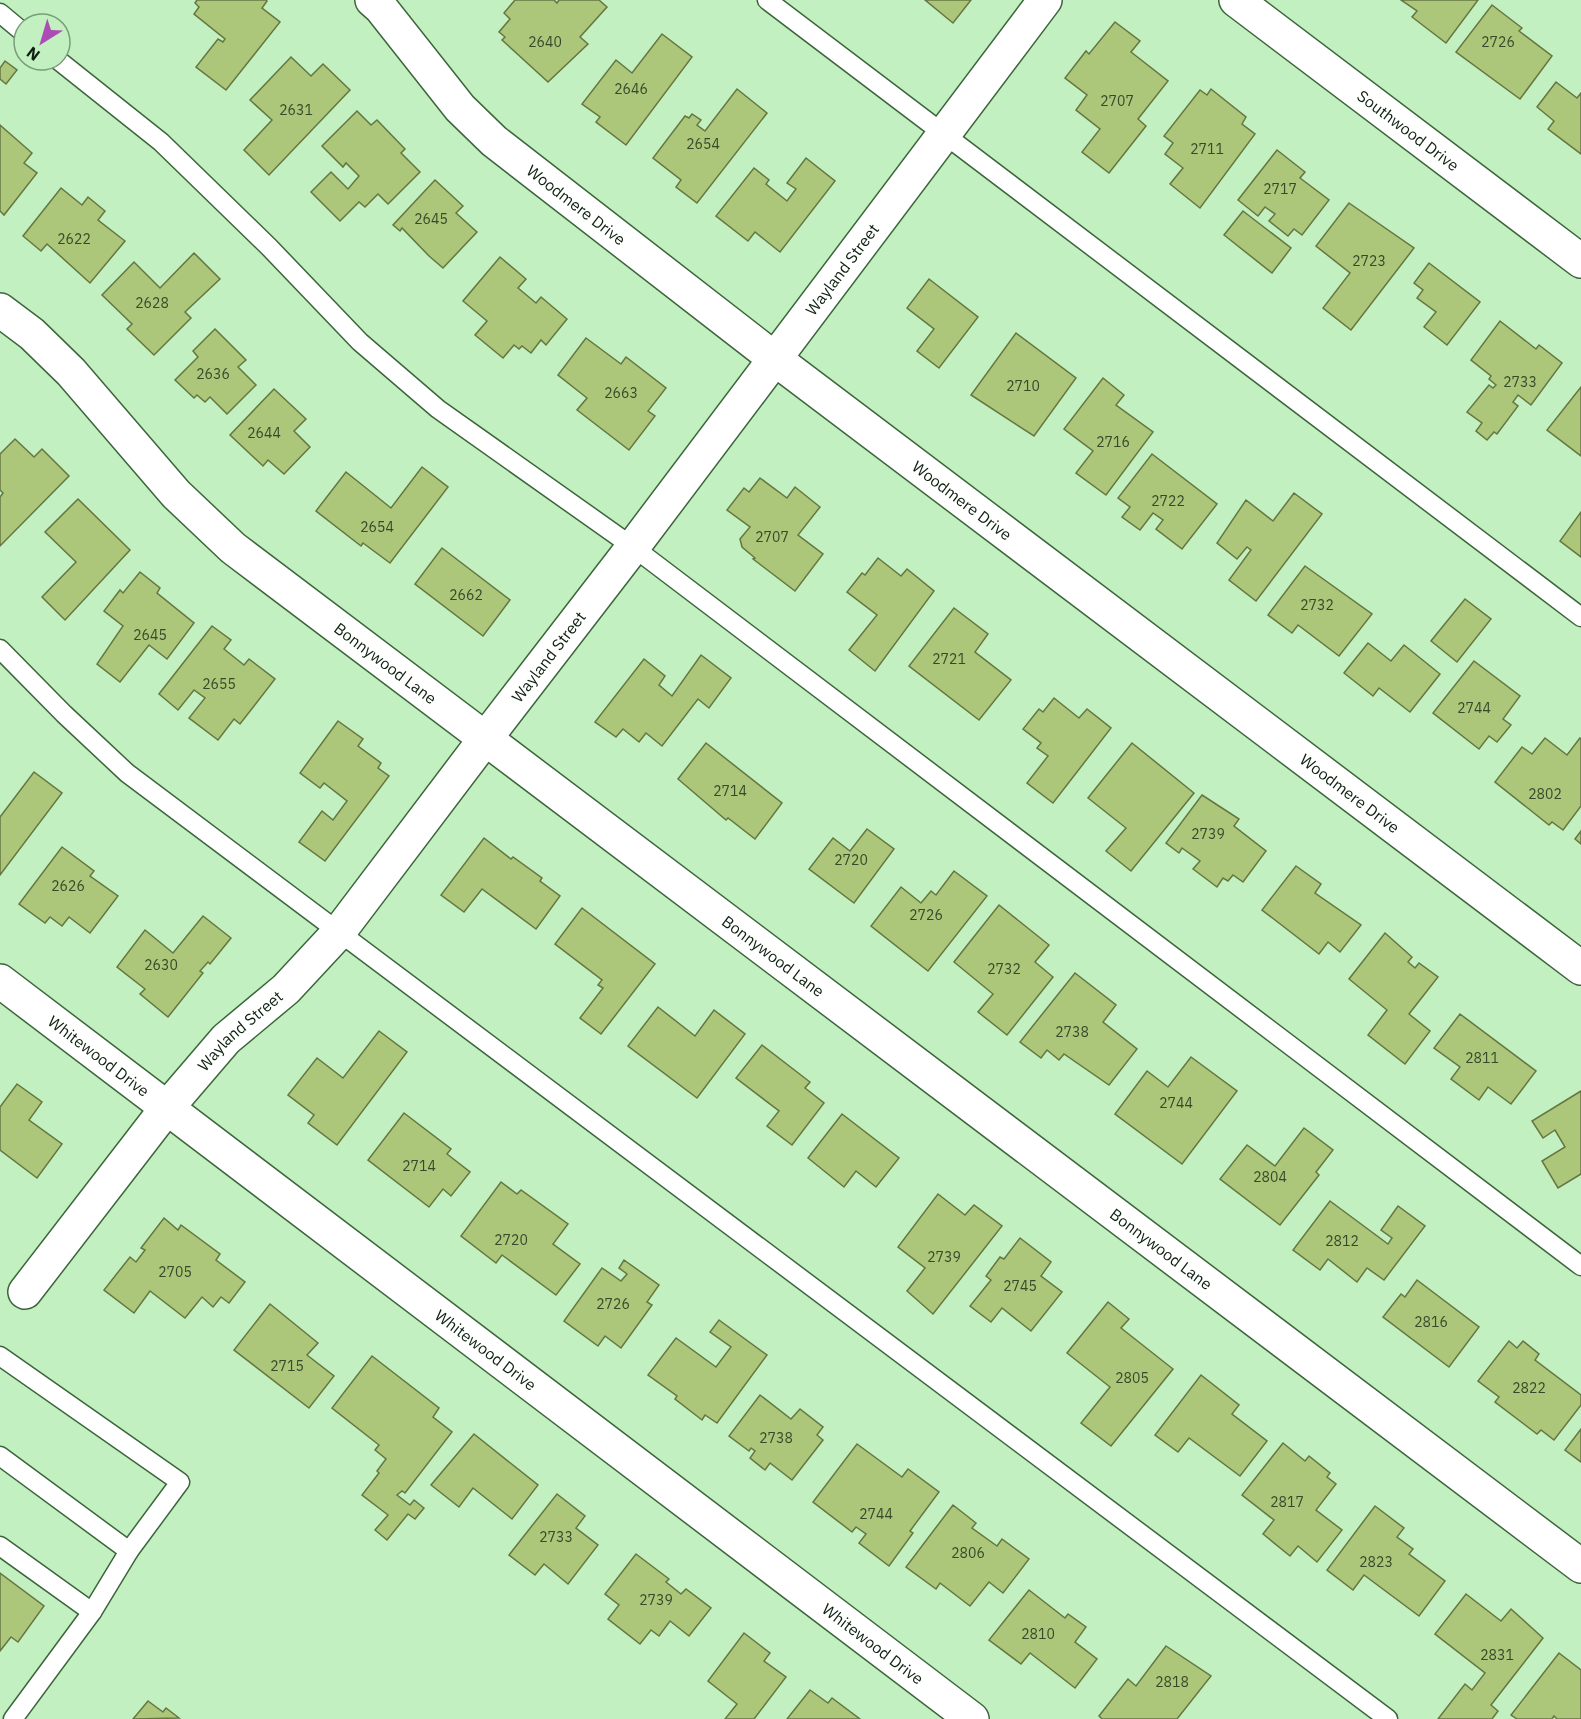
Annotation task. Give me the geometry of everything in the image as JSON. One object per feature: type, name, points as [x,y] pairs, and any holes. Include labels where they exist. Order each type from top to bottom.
[{"type":"street","name":"Woodmere Drive","points":[[372,0],[381,8],[460,108],[494,141],[775,359],[1581,968]]},
{"type":"street","name":"Wayland Street","points":[[25,1292],[166,1109],[226,1039],[286,989],[339,932],[633,547],[1045,0]]},
{"type":"street","name":"Southwood Drive","points":[[1236,0],[1581,261]]},
{"type":"street","name":"Bonnywood Lane","points":[[0,310],[32,334],[71,372],[176,494],[233,548],[1581,1566]]},
{"type":"street","name":"Whitewood Drive","points":[[0,981],[972,1719]]},
{"type":"lane","points":[[767,0],[1581,617]]},
{"type":"lane","points":[[0,14],[12,24]]},
{"type":"lane","points":[[72,71],[161,142],[269,247],[360,342],[438,409],[633,547],[1581,1266]]},
{"type":"lane","points":[[0,649],[64,714],[128,773],[1388,1719]]},
{"type":"lane","points":[[0,1356],[180,1482],[129,1551],[92,1612],[13,1719]]},
{"type":"lane","points":[[0,1456],[129,1551]]},
{"type":"lane","points":[[0,1546],[92,1612]]},
{"type":"building","points":[[197,0],[266,0],[262,8],[280,22],[226,90],[196,67],[218,39],[223,42],[225,39],[194,14],[199,7],[195,3]]},
{"type":"building","points":[[515,0],[554,0],[557,3],[559,0],[599,0],[607,7],[580,37],[588,44],[548,82],[502,40],[505,37],[499,32],[510,19],[504,13]]},
{"type":"building","points":[[925,0],[971,0],[953,23]]},
{"type":"building","points":[[1401,0],[1478,0],[1446,43],[1412,17],[1417,11]]},
{"type":"building","points":[[1492,5],[1522,28],[1519,31],[1552,56],[1520,99],[1456,52]]},
{"type":"building","points":[[1115,22],[1140,41],[1131,52],[1168,81],[1138,119],[1146,126],[1109,173],[1082,152],[1100,129],[1076,110],[1087,95],[1065,78],[1086,51],[1089,54]]},
{"type":"building","points":[[662,34],[692,57],[626,145],[596,122],[600,117],[582,104],[616,60],[632,73]]},
{"type":"building","points":[[291,57],[311,76],[323,64],[350,90],[269,175],[244,150],[272,120],[250,100]]},
{"type":"building","points":[[5,61],[12,66],[12,72],[15,72],[6,84],[0,79],[0,68]]},
{"type":"building","points":[[1556,82],[1577,98],[1581,93],[1581,154],[1548,129],[1554,121],[1537,107]]},
{"type":"building","points":[[737,89],[767,113],[697,203],[676,187],[681,180],[653,158],[685,116],[689,118],[692,114],[701,120],[697,125],[705,131]]},
{"type":"building","points":[[1211,89],[1246,117],[1242,124],[1255,134],[1200,208],[1170,184],[1183,168],[1165,154],[1173,143],[1164,136],[1200,90],[1207,95]]},
{"type":"building","points":[[357,111],[371,125],[377,120],[405,149],[401,153],[420,172],[388,204],[378,194],[365,207],[359,202],[340,221],[311,192],[331,172],[348,189],[359,176],[346,163],[343,167],[322,146]]},
{"type":"building","points":[[0,125],[32,153],[24,163],[37,173],[4,215],[0,211]]},
{"type":"building","points":[[1277,150],[1305,172],[1300,178],[1329,200],[1302,235],[1294,229],[1288,236],[1269,221],[1275,214],[1265,207],[1258,216],[1238,200]]},
{"type":"building","points":[[806,158],[835,181],[780,252],[755,232],[748,241],[716,216],[754,168],[769,180],[766,184],[787,201],[796,189],[787,183]]},
{"type":"building","points":[[435,180],[463,206],[456,213],[477,232],[443,268],[402,228],[400,231],[393,225]]},
{"type":"building","points":[[61,188],[82,205],[88,197],[105,211],[98,220],[125,241],[90,283],[47,244],[41,251],[23,236]]},
{"type":"building","points":[[1349,203],[1414,248],[1351,330],[1323,308],[1350,273],[1316,246]]},
{"type":"building","points":[[1243,211],[1291,248],[1272,273],[1224,235]]},
{"type":"building","points":[[194,253],[220,279],[185,312],[191,318],[154,355],[127,329],[132,324],[102,295],[134,262],[160,288]]},
{"type":"building","points":[[500,257],[526,279],[518,288],[536,303],[541,297],[567,319],[546,345],[541,340],[531,353],[522,346],[519,349],[514,345],[503,358],[475,335],[487,321],[463,301]]},
{"type":"building","points":[[1429,263],[1480,302],[1447,345],[1424,327],[1436,312],[1417,298],[1423,290],[1414,283]]},
{"type":"building","points":[[929,279],[978,317],[939,368],[917,351],[934,329],[907,308]]},
{"type":"building","points":[[1500,321],[1536,349],[1539,345],[1562,363],[1531,405],[1518,395],[1513,402],[1518,406],[1497,434],[1494,432],[1487,440],[1476,431],[1482,423],[1467,412],[1489,385],[1493,388],[1496,385],[1489,379],[1491,376],[1471,360]]},
{"type":"building","points":[[215,329],[246,360],[238,367],[256,385],[227,414],[210,397],[205,402],[197,395],[194,398],[175,380],[198,357],[193,351]]},
{"type":"building","points":[[1016,333],[1076,378],[1034,436],[971,395]]},
{"type":"building","points":[[586,338],[621,364],[626,357],[666,388],[648,411],[655,416],[629,450],[577,410],[587,398],[558,375]]},
{"type":"building","points":[[1103,378],[1124,395],[1116,405],[1153,432],[1106,495],[1076,473],[1093,451],[1064,429]]},
{"type":"building","points":[[1581,387],[1581,456],[1547,430]]},
{"type":"building","points":[[274,389],[306,419],[294,431],[310,447],[284,474],[268,460],[263,466],[230,435]]},
{"type":"building","points":[[15,439],[34,457],[42,449],[69,476],[0,546],[0,497],[3,493],[0,490],[0,454]]},
{"type":"building","points":[[1152,454],[1217,504],[1182,549],[1156,529],[1163,520],[1153,513],[1140,530],[1122,517],[1130,507],[1118,498]]},
{"type":"building","points":[[422,467],[448,487],[390,563],[363,543],[361,546],[316,511],[346,472],[391,508]]},
{"type":"building","points":[[760,478],[787,498],[795,487],[820,507],[798,535],[823,554],[795,591],[753,559],[755,558],[742,547],[740,539],[750,527],[727,510],[744,488],[749,492]]},
{"type":"building","points":[[1294,493],[1322,514],[1256,601],[1229,580],[1251,550],[1247,547],[1237,559],[1217,543],[1246,500],[1273,521]]},
{"type":"building","points":[[78,499],[130,550],[65,620],[42,597],[76,562],[45,532]]},
{"type":"building","points":[[1581,512],[1581,557],[1560,541]]},
{"type":"building","points":[[442,548],[510,600],[483,636],[415,584]]},
{"type":"building","points":[[878,558],[901,576],[907,569],[934,591],[875,671],[849,650],[877,615],[847,592],[862,573],[865,575]]},
{"type":"building","points":[[1305,566],[1372,614],[1339,656],[1298,625],[1292,633],[1268,615]]},
{"type":"building","points":[[140,572],[160,588],[157,593],[194,623],[167,659],[149,645],[120,682],[97,664],[123,626],[104,611],[120,590],[123,593]]},
{"type":"building","points":[[1465,599],[1491,619],[1457,662],[1431,641]]},
{"type":"building","points":[[954,608],[988,634],[975,652],[1011,680],[979,720],[909,666]]},
{"type":"building","points":[[212,626],[231,640],[224,649],[244,665],[249,659],[275,679],[240,724],[234,719],[218,740],[189,718],[205,698],[194,690],[178,710],[159,694]]},
{"type":"building","points":[[1368,643],[1391,661],[1404,645],[1440,674],[1410,712],[1379,688],[1373,696],[1344,673]]},
{"type":"building","points":[[701,655],[731,678],[709,708],[698,699],[662,746],[646,733],[639,742],[623,729],[616,737],[595,722],[644,659],[665,676],[659,685],[672,696]]},
{"type":"building","points":[[1474,661],[1520,696],[1503,719],[1511,725],[1497,742],[1489,736],[1479,749],[1433,713]]},
{"type":"building","points":[[1054,698],[1079,718],[1087,709],[1111,728],[1053,803],[1027,783],[1048,756],[1037,748],[1041,743],[1023,729],[1039,709],[1043,712]]},
{"type":"building","points":[[338,721],[363,739],[358,746],[381,763],[378,768],[389,776],[325,861],[299,842],[322,811],[333,820],[347,801],[324,783],[320,788],[300,773]]},
{"type":"building","points":[[1545,738],[1567,755],[1581,739],[1581,806],[1563,830],[1552,822],[1549,825],[1495,782],[1522,747],[1532,754]]},
{"type":"building","points":[[706,743],[782,803],[755,839],[728,818],[726,820],[678,779]]},
{"type":"building","points":[[1132,743],[1194,793],[1131,871],[1106,851],[1126,828],[1088,798]]},
{"type":"building","points":[[34,772],[62,793],[0,875],[0,817]]},
{"type":"building","points":[[1202,795],[1239,819],[1234,826],[1266,851],[1243,882],[1233,875],[1228,881],[1223,878],[1217,887],[1193,869],[1200,861],[1182,848],[1179,853],[1166,843]]},
{"type":"building","points":[[867,829],[894,849],[854,903],[809,869],[833,838],[850,851]]},
{"type":"building","points":[[1581,831],[1581,844],[1575,839]]},
{"type":"building","points":[[484,838],[511,859],[513,857],[542,878],[540,881],[560,896],[536,929],[482,889],[464,912],[441,895]]},
{"type":"building","points":[[62,847],[94,871],[90,876],[118,896],[90,933],[69,917],[62,926],[50,917],[45,923],[19,904]]},
{"type":"building","points":[[1296,866],[1321,884],[1315,893],[1361,925],[1340,952],[1328,942],[1319,954],[1262,910]]},
{"type":"building","points":[[954,871],[987,896],[928,971],[871,926],[901,887],[921,903],[931,891],[936,895]]},
{"type":"building","points":[[999,905],[1049,945],[1035,962],[1053,977],[1007,1035],[978,1012],[993,994],[954,962]]},
{"type":"building","points":[[582,908],[655,964],[601,1034],[580,1018],[603,988],[598,985],[602,980],[555,944]]},
{"type":"building","points":[[203,916],[231,938],[210,964],[208,962],[200,971],[203,973],[168,1017],[140,994],[145,989],[117,967],[145,930],[173,953]]},
{"type":"building","points":[[1385,933],[1412,957],[1408,962],[1415,968],[1419,963],[1438,977],[1409,1014],[1430,1031],[1405,1064],[1368,1035],[1387,1010],[1349,979]]},
{"type":"building","points":[[1075,973],[1116,1005],[1103,1022],[1137,1049],[1109,1085],[1064,1054],[1059,1060],[1047,1050],[1041,1058],[1020,1042]]},
{"type":"building","points":[[658,1007],[695,1036],[714,1010],[745,1034],[697,1098],[628,1046]]},
{"type":"building","points":[[1460,1014],[1536,1071],[1511,1104],[1488,1087],[1479,1100],[1451,1079],[1460,1067],[1434,1048]]},
{"type":"building","points":[[379,1031],[407,1052],[337,1145],[308,1123],[314,1115],[288,1095],[317,1058],[343,1078]]},
{"type":"building","points":[[762,1045],[810,1082],[805,1088],[824,1103],[792,1145],[767,1126],[779,1111],[736,1078]]},
{"type":"building","points":[[1191,1057],[1237,1091],[1182,1164],[1115,1114],[1147,1071],[1168,1087]]},
{"type":"building","points":[[17,1084],[42,1102],[29,1120],[62,1144],[37,1178],[0,1150],[0,1107]]},
{"type":"building","points":[[1581,1091],[1581,1174],[1558,1188],[1542,1161],[1565,1147],[1555,1130],[1543,1138],[1532,1121]]},
{"type":"building","points":[[404,1113],[451,1149],[447,1154],[470,1172],[451,1196],[443,1189],[429,1207],[368,1160]]},
{"type":"building","points":[[842,1114],[899,1158],[876,1187],[856,1171],[844,1187],[808,1158]]},
{"type":"building","points":[[1304,1128],[1333,1150],[1316,1172],[1319,1175],[1280,1225],[1220,1179],[1247,1145],[1275,1166]]},
{"type":"building","points":[[501,1182],[517,1194],[521,1190],[568,1224],[553,1244],[580,1264],[556,1295],[502,1255],[496,1263],[461,1236]]},
{"type":"building","points":[[938,1194],[965,1215],[974,1205],[1002,1226],[933,1314],[907,1291],[925,1268],[898,1247]]},
{"type":"building","points":[[1330,1201],[1388,1244],[1392,1238],[1381,1230],[1398,1206],[1425,1226],[1384,1280],[1367,1268],[1357,1282],[1328,1259],[1320,1270],[1293,1250]]},
{"type":"building","points":[[164,1218],[178,1230],[181,1225],[220,1254],[216,1260],[245,1282],[229,1303],[221,1297],[213,1307],[202,1297],[185,1318],[150,1291],[134,1313],[104,1290],[130,1257],[136,1262],[145,1250],[141,1248]]},
{"type":"building","points":[[1020,1238],[1051,1262],[1041,1276],[1062,1292],[1031,1331],[1002,1308],[991,1322],[970,1306],[991,1280],[986,1276],[1000,1257],[1004,1259]]},
{"type":"building","points":[[624,1260],[659,1285],[647,1302],[652,1305],[621,1348],[605,1336],[598,1346],[564,1321],[602,1268],[621,1281],[627,1274],[619,1268]]},
{"type":"building","points":[[1417,1280],[1479,1327],[1449,1367],[1383,1317],[1401,1294],[1405,1297]]},
{"type":"building","points":[[1108,1302],[1129,1319],[1121,1328],[1173,1369],[1111,1446],[1081,1423],[1110,1387],[1067,1353]]},
{"type":"building","points":[[270,1304],[318,1343],[307,1355],[334,1376],[309,1408],[234,1350]]},
{"type":"building","points":[[719,1320],[767,1355],[717,1423],[705,1415],[702,1420],[675,1399],[677,1396],[648,1375],[676,1338],[716,1367],[731,1347],[710,1332]]},
{"type":"building","points":[[1509,1341],[1517,1348],[1523,1341],[1539,1354],[1535,1360],[1581,1395],[1581,1405],[1554,1440],[1541,1430],[1537,1434],[1495,1402],[1499,1397],[1478,1381]]},
{"type":"building","points":[[372,1356],[439,1408],[433,1417],[452,1432],[405,1493],[402,1491],[397,1495],[410,1505],[414,1500],[424,1508],[415,1519],[408,1514],[387,1540],[375,1530],[388,1515],[362,1495],[379,1473],[377,1471],[386,1459],[375,1450],[379,1445],[332,1408]]},
{"type":"building","points":[[1201,1375],[1239,1405],[1232,1414],[1267,1441],[1240,1476],[1189,1438],[1178,1452],[1155,1435]]},
{"type":"building","points":[[760,1395],[791,1419],[800,1409],[823,1427],[817,1435],[823,1440],[792,1480],[770,1463],[765,1470],[750,1458],[755,1451],[751,1448],[749,1451],[729,1436]]},
{"type":"building","points":[[1581,1429],[1581,1462],[1565,1450]]},
{"type":"building","points":[[474,1434],[538,1485],[512,1519],[473,1488],[459,1507],[431,1485]]},
{"type":"building","points":[[1283,1443],[1305,1461],[1309,1456],[1330,1473],[1327,1477],[1336,1484],[1316,1510],[1342,1530],[1317,1562],[1298,1546],[1290,1556],[1263,1534],[1274,1520],[1242,1495]]},
{"type":"building","points":[[857,1444],[902,1477],[908,1469],[939,1492],[910,1531],[913,1533],[889,1566],[859,1543],[866,1534],[856,1527],[852,1532],[813,1502]]},
{"type":"building","points":[[557,1494],[585,1516],[576,1528],[598,1545],[568,1584],[544,1564],[535,1575],[509,1555]]},
{"type":"building","points":[[953,1505],[976,1523],[972,1528],[997,1546],[1002,1539],[1029,1559],[1003,1593],[989,1582],[970,1606],[940,1583],[936,1589],[906,1567]]},
{"type":"building","points":[[1375,1506],[1404,1528],[1397,1537],[1413,1549],[1409,1554],[1445,1581],[1419,1616],[1364,1575],[1353,1590],[1327,1570]]},
{"type":"building","points":[[636,1554],[669,1579],[666,1582],[681,1594],[686,1589],[711,1608],[689,1636],[670,1621],[659,1636],[651,1630],[640,1644],[608,1619],[619,1605],[605,1594]]},
{"type":"building","points":[[0,1573],[44,1606],[18,1642],[11,1637],[0,1651]]},
{"type":"building","points":[[1029,1590],[1065,1618],[1068,1614],[1086,1627],[1075,1642],[1097,1659],[1075,1688],[1030,1653],[1021,1664],[989,1640]]},
{"type":"building","points":[[1466,1594],[1501,1621],[1511,1609],[1543,1638],[1491,1705],[1498,1711],[1492,1719],[1438,1719],[1465,1684],[1472,1690],[1485,1673],[1435,1634]]},
{"type":"building","points":[[744,1633],[770,1653],[764,1661],[786,1677],[754,1719],[725,1719],[737,1704],[708,1681]]},
{"type":"building","points":[[1166,1646],[1211,1676],[1177,1719],[1102,1719],[1099,1716],[1128,1679],[1136,1686]]},
{"type":"building","points":[[1559,1653],[1581,1670],[1581,1719],[1557,1719],[1554,1716],[1552,1719],[1517,1719],[1511,1715]]},
{"type":"building","points":[[810,1690],[828,1703],[832,1698],[860,1719],[787,1719]]},
{"type":"building","points":[[148,1701],[163,1712],[166,1708],[179,1718],[133,1719]]}]
